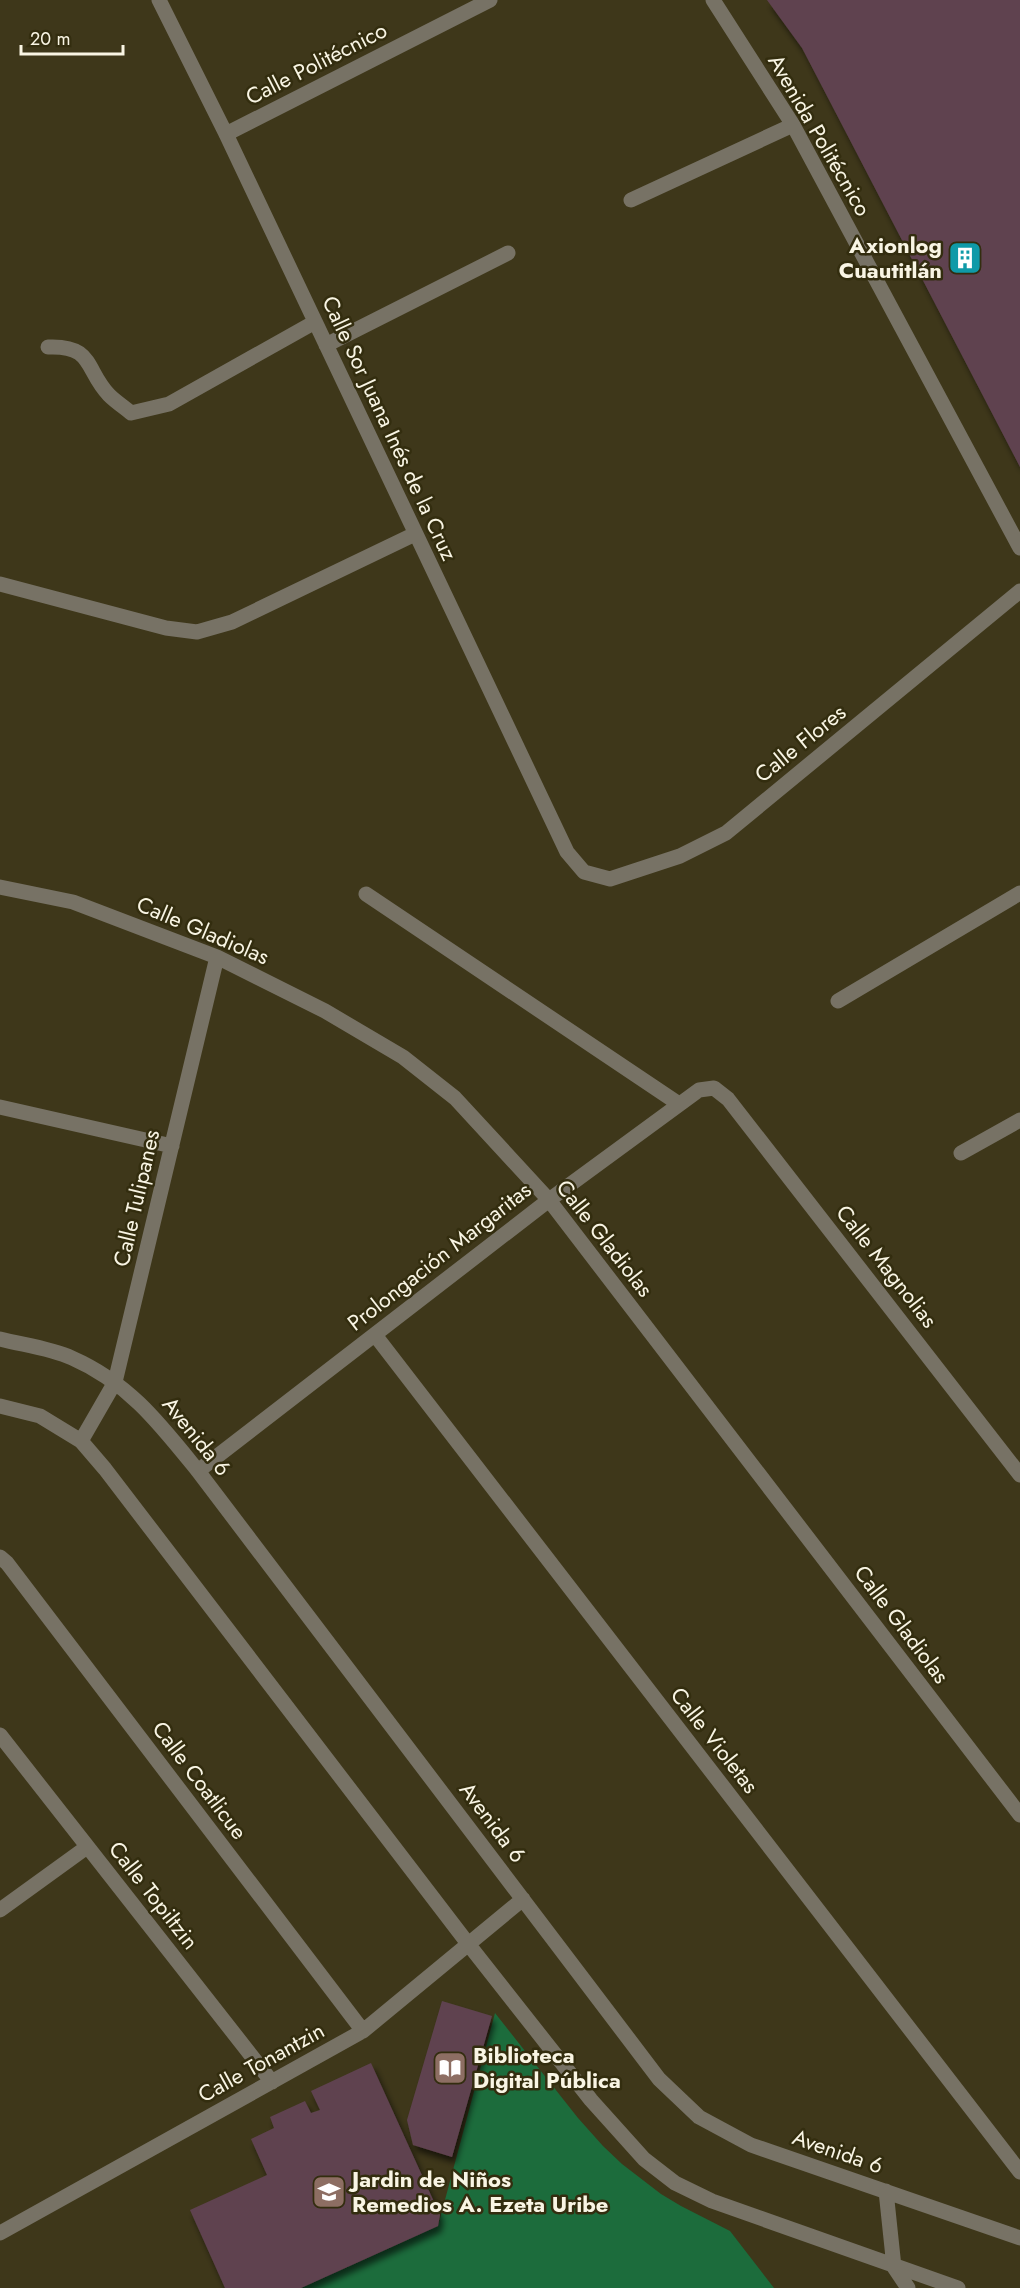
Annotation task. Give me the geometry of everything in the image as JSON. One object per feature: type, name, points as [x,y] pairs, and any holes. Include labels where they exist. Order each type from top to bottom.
[{"type":"street","name":"Calle Sor Juana Inés de la Cruz","points":[[159,0],[226,134],[567,852],[584,872]]},
{"type":"street","name":"Calle Politécnico","points":[[226,134],[490,0]]},
{"type":"street","name":"Avenida Politécnico","points":[[713,0],[793,125],[1020,548]]},
{"type":"street","points":[[631,200],[793,125]]},
{"type":"street","points":[[326,345],[508,253]]},
{"type":"street","points":[[48,346],[63,346],[83,355],[108,394],[131,413],[169,404],[315,322]]},
{"type":"street","points":[[0,584],[166,628],[197,632],[232,622],[415,534]]},
{"type":"street","name":"Calle Flores","points":[[584,872],[610,879],[680,856],[726,833],[1020,591]]},
{"type":"street","name":"Calle Gladiolas","points":[[0,886],[73,902],[217,957],[325,1011],[403,1057],[455,1098],[549,1200],[1020,1815]]},
{"type":"street","points":[[838,1001],[1020,893]]},
{"type":"street","points":[[366,894],[679,1104]]},
{"type":"street","name":"Calle Tulipanes","points":[[81,1441],[115,1382],[217,957]]},
{"type":"street","name":"Prolongación Margaritas","points":[[198,1471],[549,1200],[699,1090],[714,1088]]},
{"type":"street","name":"Calle Magnolias","points":[[714,1088],[728,1099],[1020,1475]]},
{"type":"street","points":[[0,1107],[172,1146]]},
{"type":"street","points":[[961,1153],[1020,1120]]},
{"type":"street","name":"Calle Violetas","points":[[375,1335],[1020,2172]]},
{"type":"street","name":"Avenida 6","points":[[0,1339],[71,1357],[115,1382],[150,1412],[198,1471],[659,2079],[699,2117],[751,2145],[1020,2238]]},
{"type":"street","points":[[0,1406],[40,1416],[81,1441],[105,1469],[591,2100],[644,2159],[675,2183],[712,2201],[958,2288]]},
{"type":"street","name":"Calle Coatlicue","points":[[0,1557],[14,1572],[363,2031]]},
{"type":"street","name":"Calle Topiltzin","points":[[0,1735],[272,2082]]},
{"type":"street","points":[[0,1910],[87,1847]]},
{"type":"street","name":"Calle Tonantzin","points":[[0,2233],[363,2031],[523,1899]]},
{"type":"street","points":[[886,2191],[894,2267],[908,2288]]},
{"type":"green space","points":[[495,2013],[603,2146],[661,2194],[730,2231],[774,2288],[301,2288],[438,2226]]},
{"type":"building","name":"Axionlog Cuautitlán","points":[[767,0],[1020,0],[1020,467],[802,48]]},
{"type":"building","name":"Biblioteca Digital Pública","points":[[442,2001],[492,2016],[452,2157],[413,2145],[407,2120]]},
{"type":"building","name":"Jardin de Niños Remedios A. Ezeta Uribe","points":[[371,2063],[440,2215],[438,2226],[301,2288],[225,2288],[190,2210],[267,2175],[251,2139],[274,2128],[270,2117],[305,2101],[311,2113],[320,2110],[311,2091]]},
{"type":"place","name":"Axionlog Cuautitlán","points":[[965,258]]},
{"type":"place","name":"Biblioteca Digital Pública","points":[[450,2068]]},
{"type":"place","name":"Jardin de Niños Remedios A. Ezeta Uribe","points":[[329,2192]]}]
